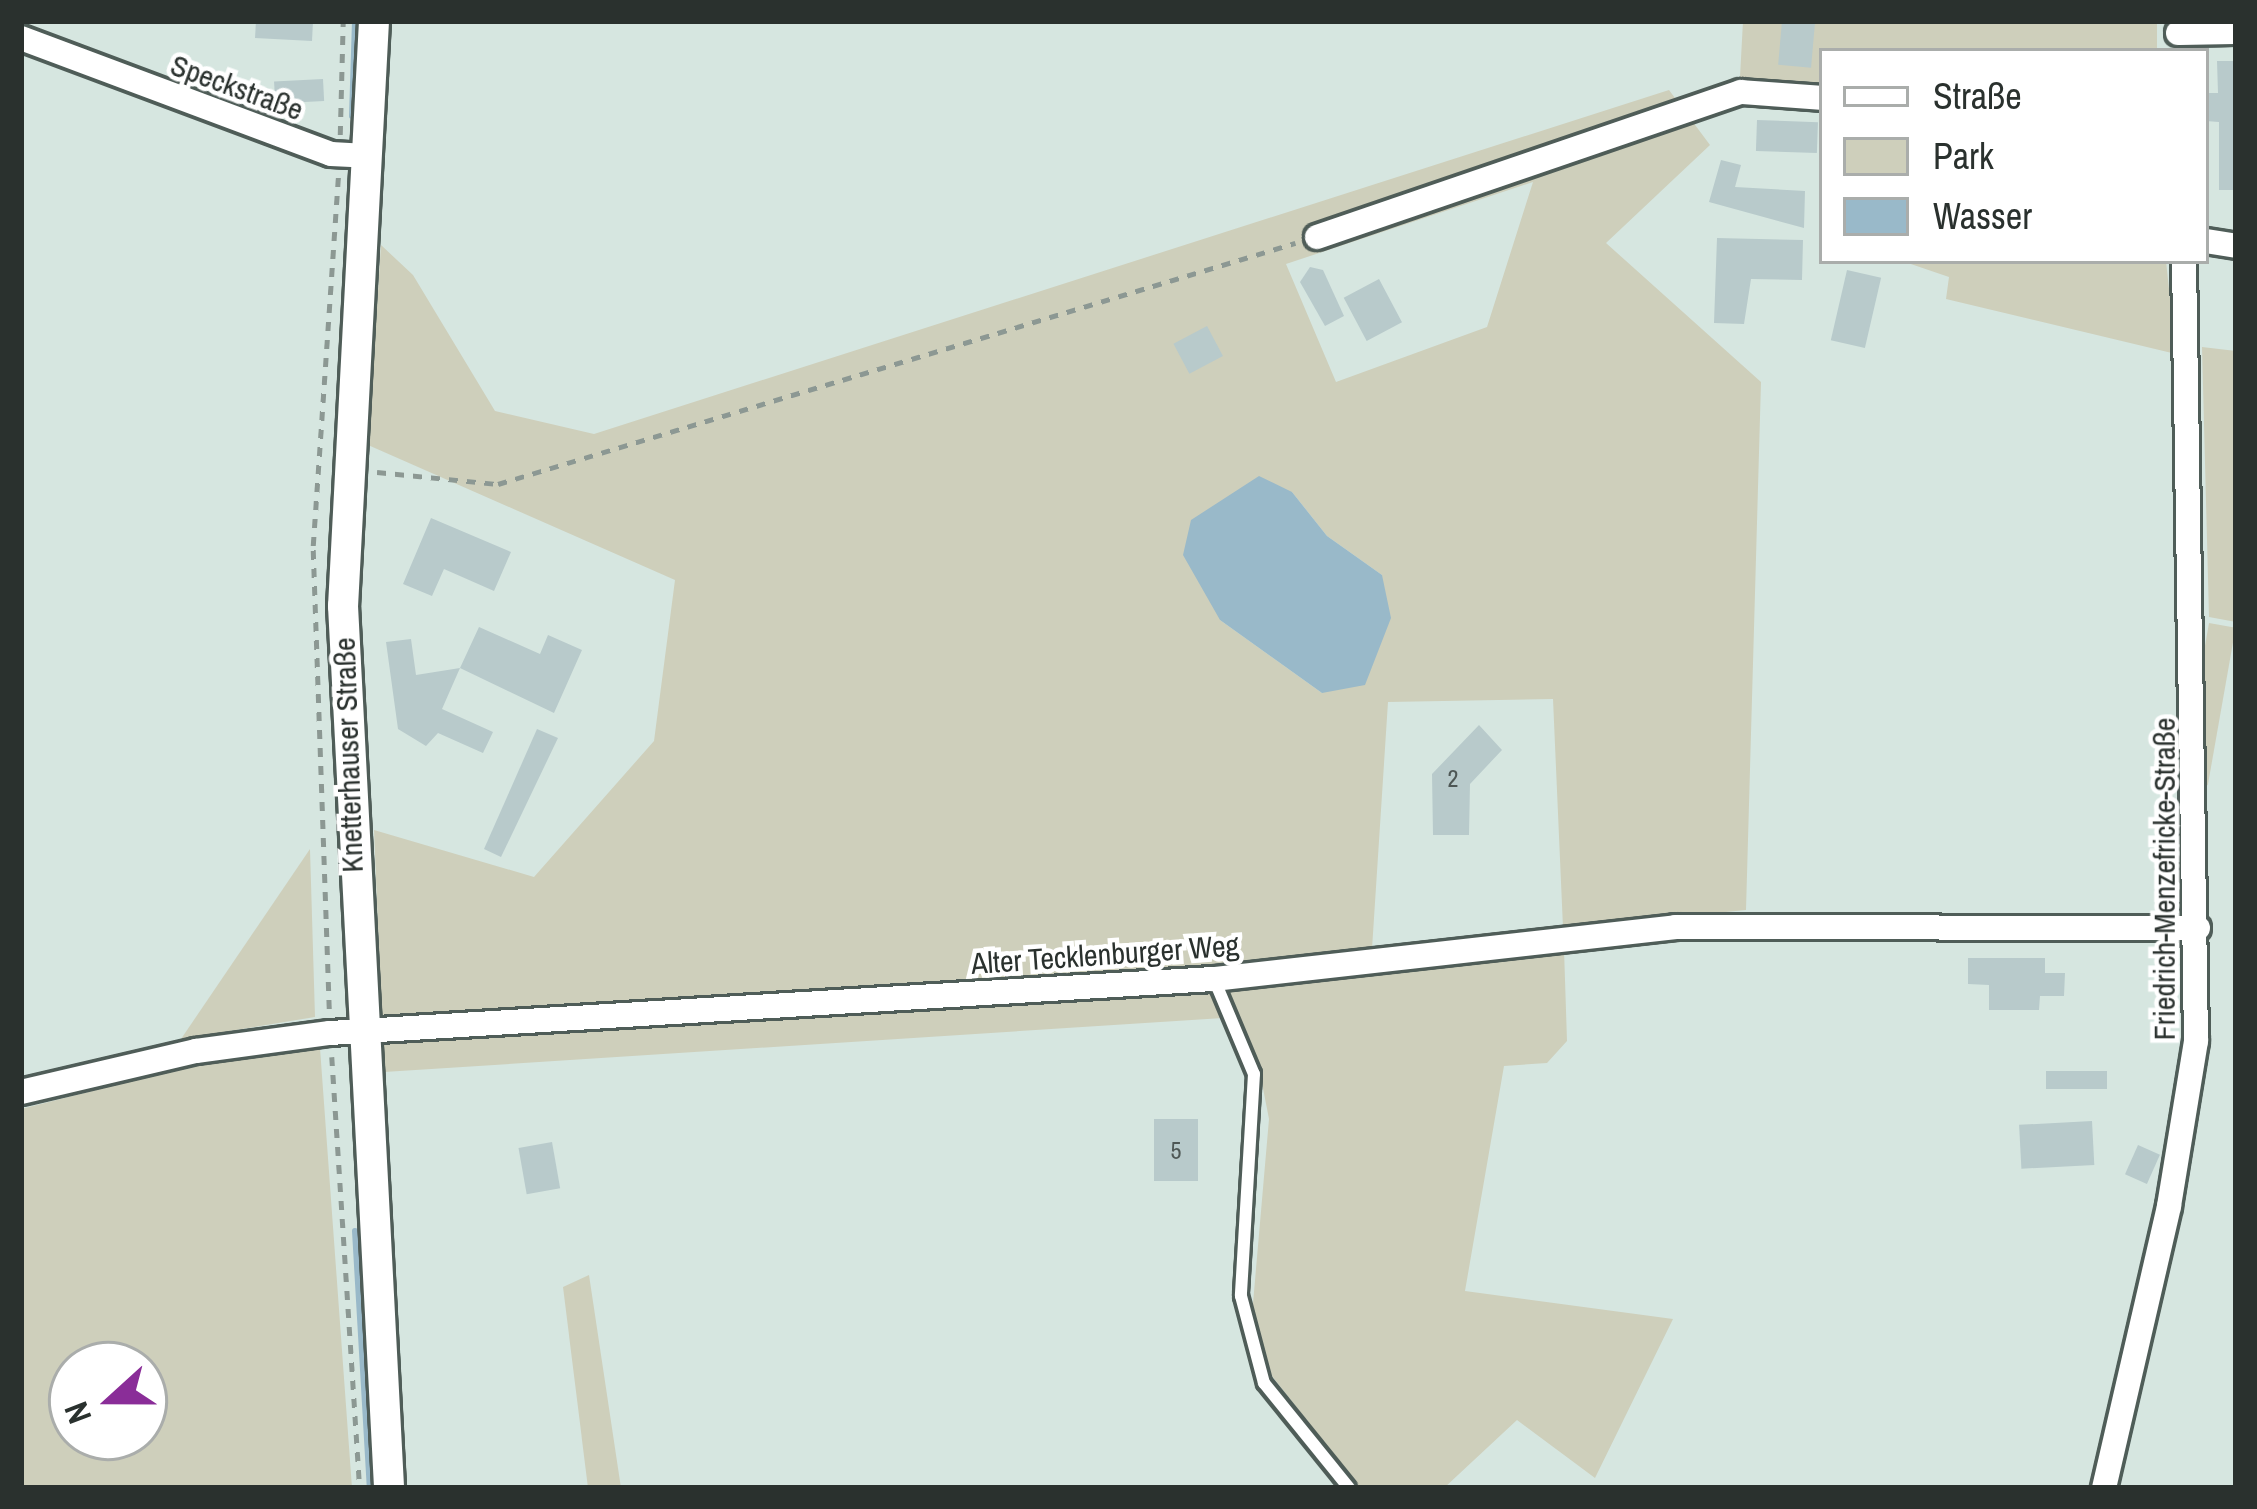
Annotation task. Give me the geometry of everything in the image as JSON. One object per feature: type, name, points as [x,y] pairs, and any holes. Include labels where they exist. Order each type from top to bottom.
[{"type":"street","name":"Knetterhauser Straße","points":[[374,21],[353,156],[333,465],[346,772],[345,1032],[389,1488]]},
{"type":"street","points":[[2178,35],[2236,32]]},
{"type":"street","name":"Speckstraße","points":[[21,38],[353,156]]},
{"type":"street","points":[[1317,237],[1741,92],[1819,98]]},
{"type":"street","name":"Friedrich-Menzefricke-Straße","points":[[2104,1488],[2186,1122],[2198,928],[2184,264]]},
{"type":"street","name":"Alter Tecklenburger Weg","points":[[21,1092],[196,1051],[345,1032],[1214,979],[1748,922],[2198,928]]},
{"type":"lane","points":[[1214,979],[1253,1074],[1241,1296],[1264,1383],[1349,1488]]},
{"type":"path","points":[[343,21],[353,156],[316,751],[345,1032],[360,1488]]},
{"type":"path","points":[[333,465],[407,479],[498,484],[1317,237]]},
{"type":"green space","points":[[1743,21],[2157,21],[2157,48],[1819,48],[1819,83],[1740,77]]},
{"type":"green space","points":[[1669,90],[1710,145],[1606,243],[1761,382],[1746,910],[1563,928],[1553,699],[1388,702],[1372,949],[1126,973],[1564,949],[1567,1041],[1547,1063],[1504,1066],[1465,1291],[1673,1319],[1595,1478],[1517,1420],[1444,1488],[1360,1488],[1268,1371],[1252,1315],[1269,1119],[1260,1073],[1223,1018],[384,1072],[374,830],[534,877],[654,741],[675,580],[368,445],[381,245],[413,275],[495,411],[594,434]],"holes":[[[1533,182],[1487,327],[1336,382],[1286,264]],[[1292,492],[1327,536],[1382,575],[1322,693],[1220,620]]]},
{"type":"green space","points":[[1911,264],[2166,264],[2176,354],[1946,299],[1949,277]]},
{"type":"green space","points":[[2202,347],[2236,351],[2236,622],[2209,617]]},
{"type":"green space","points":[[2209,623],[2236,628],[2208,785],[2181,781]]},
{"type":"green space","points":[[310,849],[315,1017],[181,1039]]},
{"type":"green space","points":[[320,1048],[352,1488],[21,1488],[21,1109],[191,1066]]},
{"type":"green space","points":[[589,1275],[621,1488],[588,1488],[563,1287]]},
{"type":"water","points":[[1259,476],[1292,492],[1327,536],[1382,575],[1391,618],[1365,685],[1322,693],[1220,620],[1183,555],[1191,520]]},
{"type":"building","points":[[256,21],[313,21],[312,41],[255,38]]},
{"type":"building","points":[[1782,21],[1815,24],[1811,68],[1778,65]]},
{"type":"building","points":[[2217,61],[2236,61],[2236,190],[2219,190],[2219,122],[2209,121],[2209,93],[2218,93]]},
{"type":"building","points":[[323,79],[324,101],[275,104],[274,82]]},
{"type":"building","points":[[1757,120],[1818,122],[1817,153],[1756,151]]},
{"type":"building","points":[[1721,160],[1741,165],[1735,187],[1805,191],[1804,228],[1709,202]]},
{"type":"building","points":[[1717,238],[1803,240],[1802,280],[1751,279],[1744,324],[1714,323]]},
{"type":"building","points":[[1310,267],[1323,270],[1344,316],[1325,326],[1300,282]]},
{"type":"building","points":[[1847,270],[1881,278],[1865,348],[1831,340]]},
{"type":"building","points":[[1379,279],[1402,322],[1367,341],[1344,298]]},
{"type":"building","points":[[1207,326],[1223,356],[1189,374],[1173,344]]},
{"type":"building","points":[[431,518],[511,552],[494,591],[444,569],[432,596],[403,584]]},
{"type":"building","points":[[479,627],[540,654],[548,635],[582,650],[554,713],[460,668]]},
{"type":"building","points":[[411,639],[416,675],[460,668],[442,709],[493,732],[483,753],[438,733],[426,746],[398,729],[386,642]]},
{"type":"building","points":[[1479,725],[1502,750],[1470,784],[1469,835],[1433,835],[1432,774]]},
{"type":"building","points":[[537,729],[558,738],[501,857],[484,849]]},
{"type":"building","points":[[1968,958],[2045,958],[2045,973],[2065,973],[2064,996],[2040,996],[2039,1010],[1989,1010],[1989,985],[1968,984]]},
{"type":"building","points":[[2046,1071],[2107,1071],[2107,1089],[2046,1089]]},
{"type":"building","points":[[1154,1119],[1198,1119],[1198,1181],[1154,1181]]},
{"type":"building","points":[[2092,1121],[2094,1165],[2021,1169],[2019,1125]]},
{"type":"building","points":[[552,1142],[560,1188],[527,1194],[519,1148]]},
{"type":"building","points":[[2138,1145],[2160,1155],[2147,1184],[2125,1174]]},
{"type":"waterway","points":[[352,116],[355,21]]},
{"type":"waterway","points":[[355,1231],[370,1488]]}]
